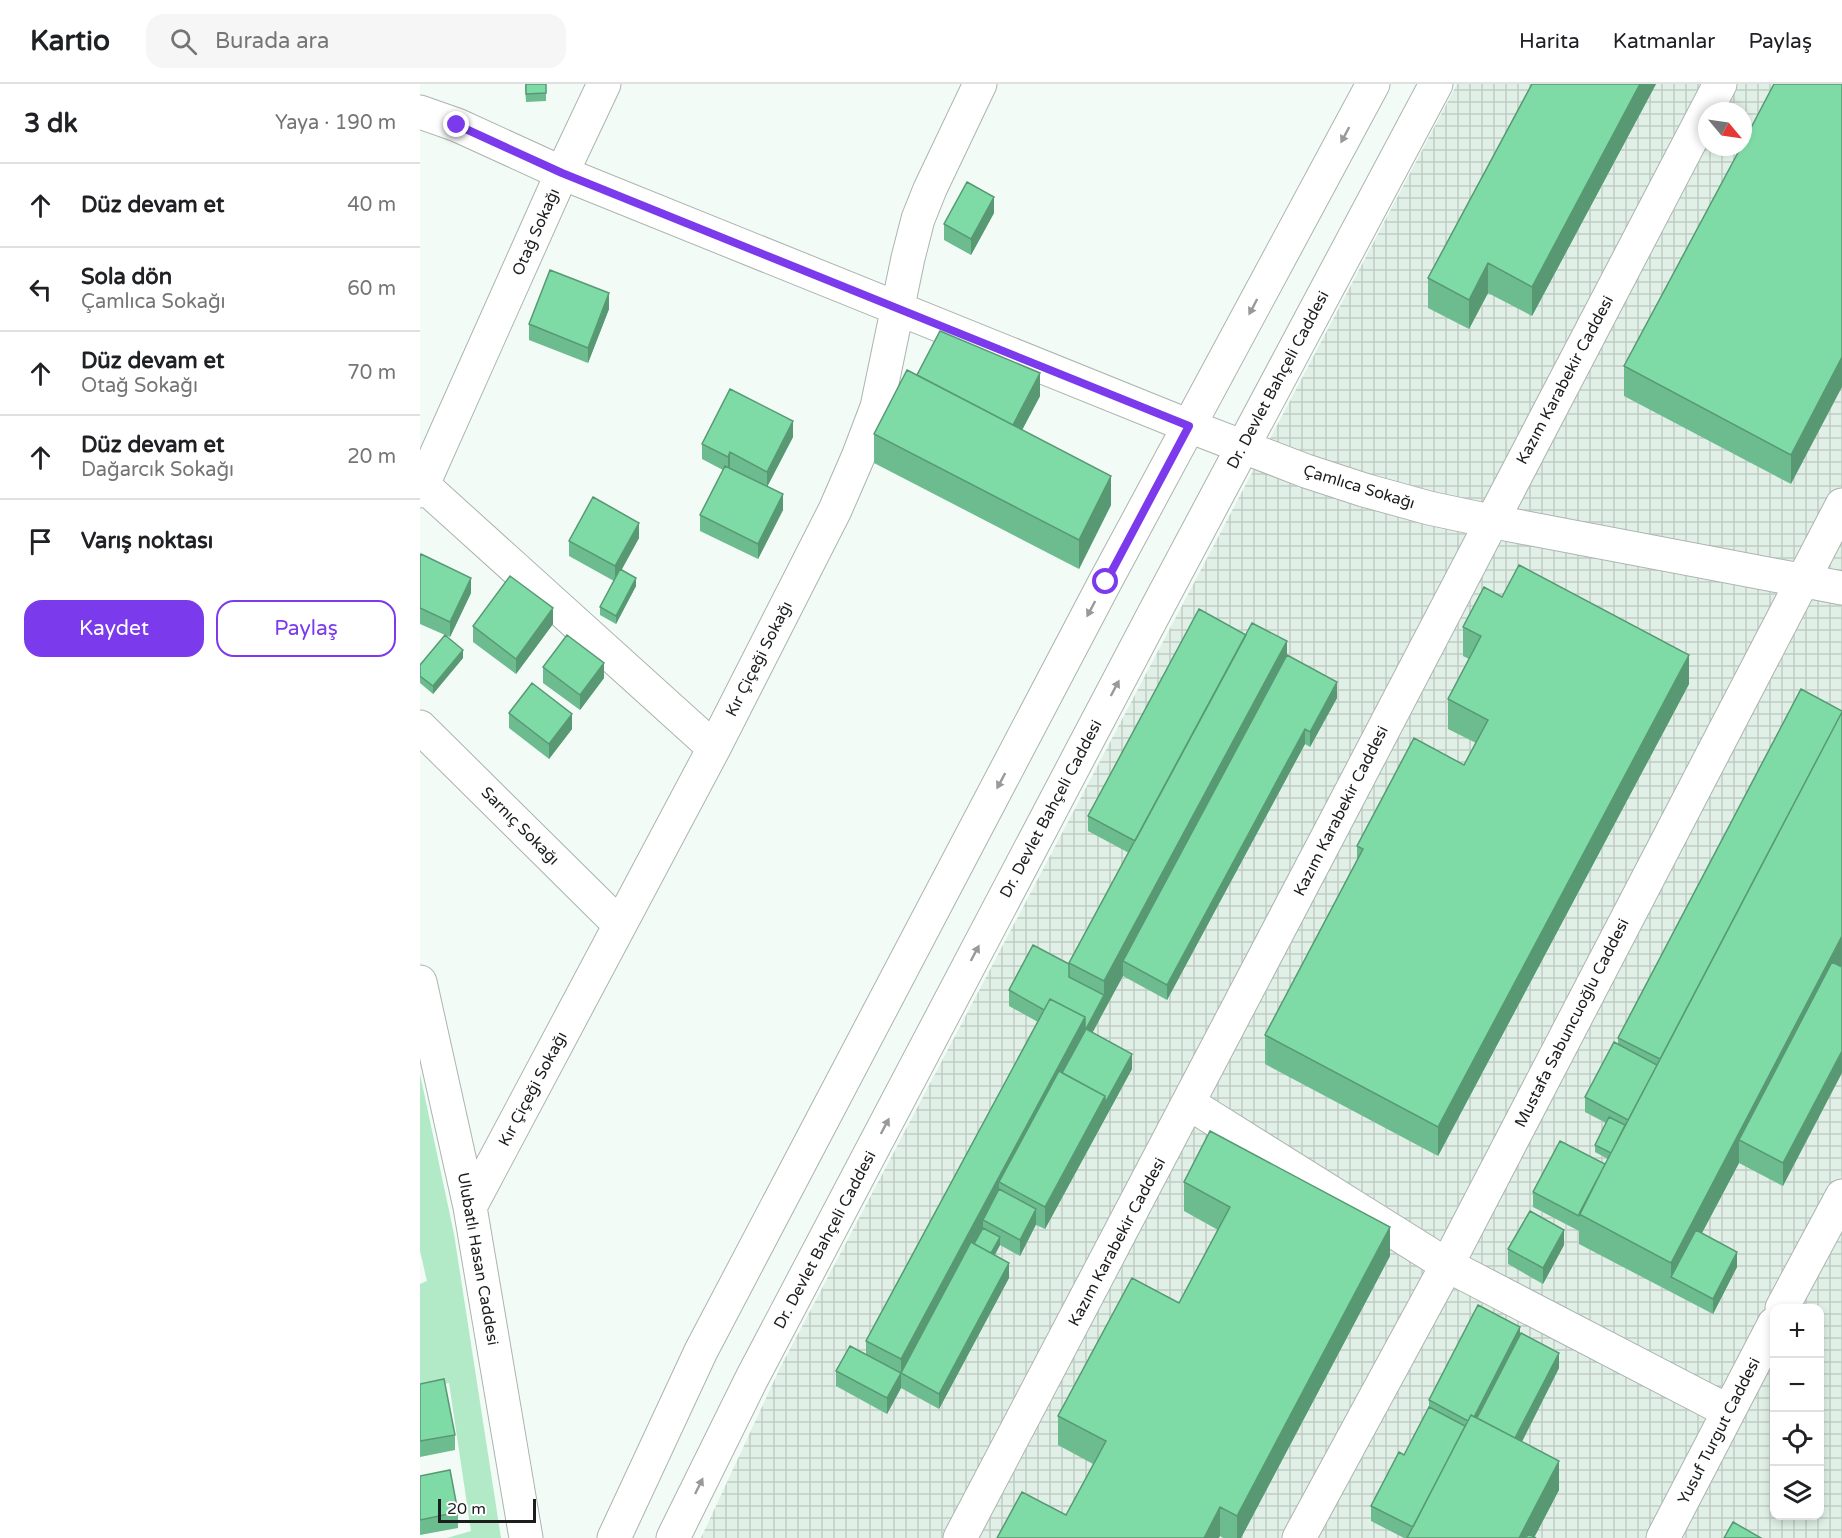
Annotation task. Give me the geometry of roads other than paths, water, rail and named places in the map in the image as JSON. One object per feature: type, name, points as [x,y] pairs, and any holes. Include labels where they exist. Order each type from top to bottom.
[{"type":"street","points":[[420,112],[457,125],[562,173],[604,84]]},
{"type":"street","name":"Kır Çiçeği Sokağı","points":[[470,1207],[714,748],[835,510],[877,407],[918,219],[980,84]]},
{"type":"street","points":[[614,1538],[701,1352],[1189,426],[1373,84]]},
{"type":"street","name":"Dr. Devlet Bahçeli Caddesi","points":[[673,1538],[763,1357],[1242,447],[1436,84]]},
{"type":"street","name":"Kazım Karabekir Caddesi","points":[[960,1538],[1190,1104],[1490,521],[1720,84]]},
{"type":"street","name":"Otağ Sokağı","points":[[421,488],[562,173],[898,309]]},
{"type":"street","name":"Çamlıca Sokağı","points":[[898,309],[1242,447],[1364,490],[1490,521],[1842,588]]},
{"type":"street","points":[[421,488],[714,748]]},
{"type":"street","name":"Mustafa Sabuncuoğlu Caddesi","points":[[1299,1538],[1447,1265],[1842,505]]},
{"type":"street","name":"Sarnıç Sokağı","points":[[420,727],[620,926]]},
{"type":"street","name":"Ulubatlı Hasan Caddesi","points":[[420,982],[470,1207],[526,1538]]},
{"type":"street","points":[[1190,1104],[1447,1265],[1728,1411]]},
{"type":"street","points":[[1784,1304],[1842,1196]]},
{"type":"street","name":"Yusuf Turgut Caddesi","points":[[1663,1538],[1770,1331]]}]
